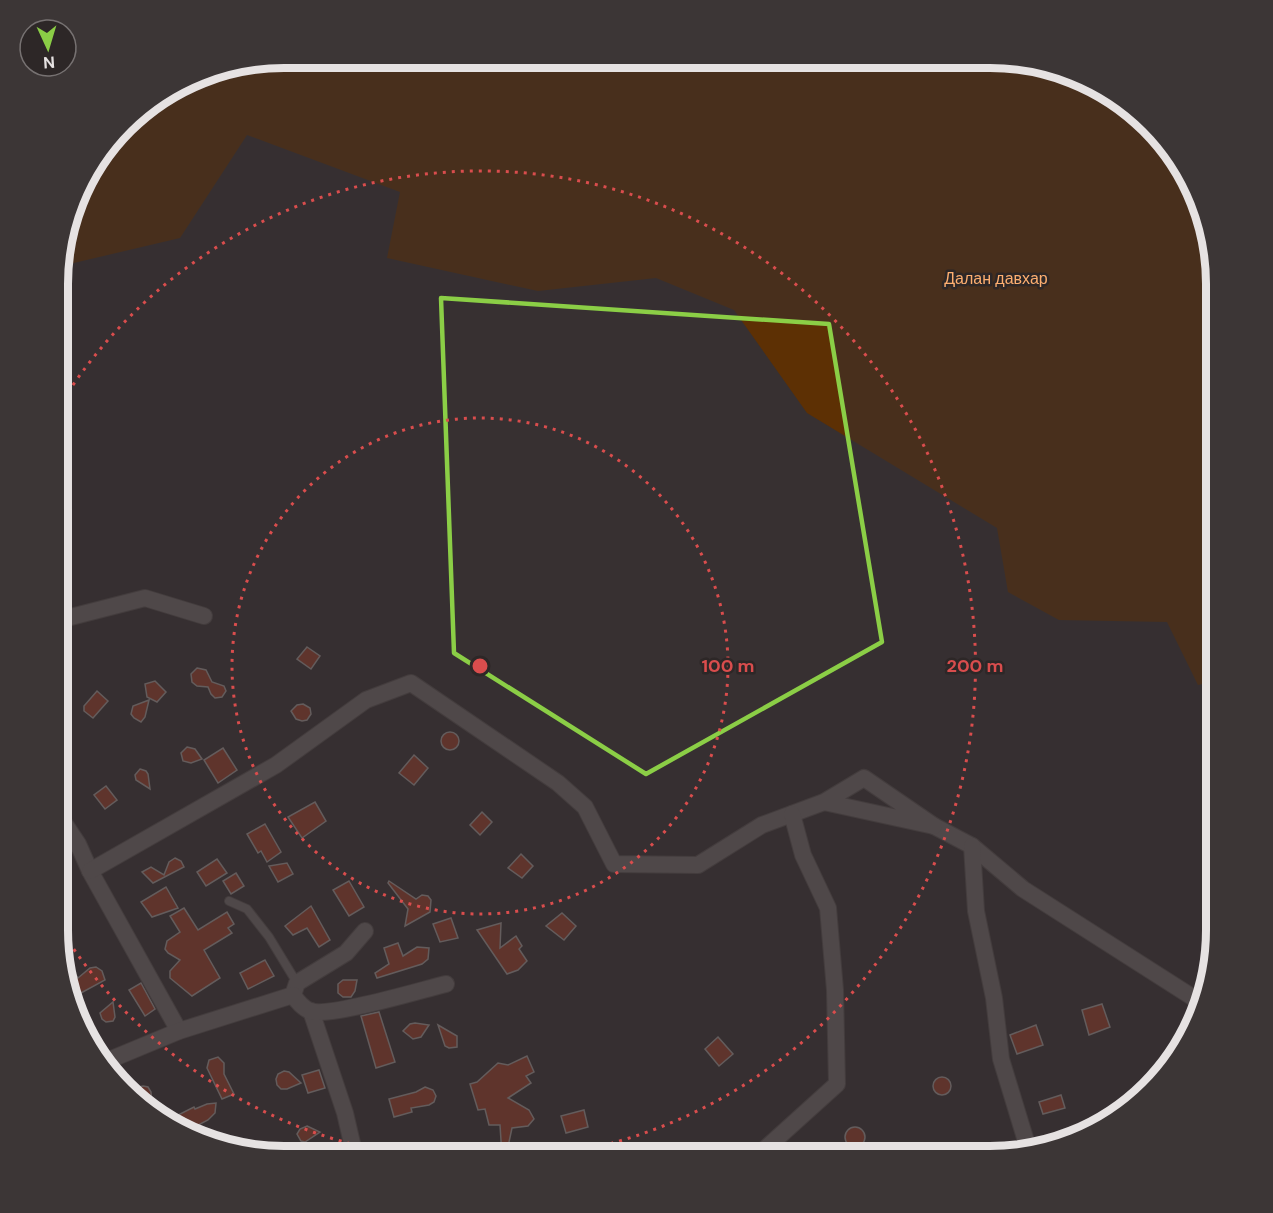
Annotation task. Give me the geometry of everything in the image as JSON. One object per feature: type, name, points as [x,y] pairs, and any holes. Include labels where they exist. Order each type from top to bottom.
[{"type":"street","points":[[68,617],[145,598],[204,616]]},
{"type":"street","points":[[90,871],[276,765],[366,700],[411,683],[565,789],[585,807],[614,864],[698,865],[762,825],[824,802],[864,778],[934,826],[972,846],[1023,889],[1194,998]]},
{"type":"street","points":[[824,802],[934,826]]},
{"type":"street","points":[[768,1146],[837,1084],[835,990],[828,908],[803,855],[792,814]]},
{"type":"street","points":[[68,829],[179,1031]]},
{"type":"street","points":[[972,846],[976,911],[994,998],[1001,1059],[1026,1142]]},
{"type":"street","points":[[111,1059],[179,1031],[295,989],[346,953],[365,931]]},
{"type":"street","points":[[295,989],[298,1002],[311,1011],[346,1010],[446,984]]},
{"type":"street","points":[[311,1011],[345,1113],[353,1146]]},
{"type":"lane","points":[[68,850],[78,844]]},
{"type":"lane","points":[[229,901],[247,909],[269,937],[295,989]]},
{"type":"highlighted area","points":[[441,298],[829,324],[882,642],[646,774],[454,653]]},
{"type":"green space","name":"Далан давхар","points":[[1004,68],[1046,75],[1072,84],[1110,104],[1152,141],[1177,175],[1198,227],[1204,255],[1206,283],[1206,683],[1198,685],[1167,622],[1059,620],[1008,592],[997,528],[807,413],[734,310],[656,278],[538,291],[387,258],[400,192],[247,135],[180,238],[68,264],[75,227],[84,201],[96,175],[121,141],[141,121],[175,96],[214,79],[255,69]]},
{"type":"building","points":[[307,647],[320,656],[311,669],[297,659]]},
{"type":"building","points":[[197,668],[206,670],[212,682],[224,686],[226,691],[222,697],[215,698],[208,687],[197,686],[192,682],[191,674]]},
{"type":"building","points":[[155,681],[166,692],[157,702],[147,697],[145,684]]},
{"type":"building","points":[[97,691],[108,701],[93,718],[84,711],[84,706]]},
{"type":"building","points":[[149,700],[145,717],[141,722],[134,718],[131,714],[133,706]]},
{"type":"building","points":[[303,704],[310,708],[311,714],[307,720],[302,721],[296,719],[291,711],[297,705]]},
{"type":"building","points":[[450,732],[456,735],[459,741],[456,747],[450,750],[444,747],[441,741],[444,735]]},
{"type":"building","points":[[187,747],[195,749],[202,759],[191,763],[183,761],[181,753]]},
{"type":"building","points":[[223,748],[237,770],[218,783],[204,760]]},
{"type":"building","points":[[414,755],[428,768],[414,785],[399,773]]},
{"type":"building","points":[[140,769],[148,774],[150,789],[136,780],[135,775]]},
{"type":"building","points":[[106,786],[117,800],[105,809],[94,795]]},
{"type":"building","points":[[315,802],[326,821],[302,838],[288,817]]},
{"type":"building","points":[[482,812],[492,822],[480,835],[470,825]]},
{"type":"building","points":[[265,824],[281,852],[267,862],[261,851],[258,853],[247,834]]},
{"type":"building","points":[[521,854],[533,866],[522,878],[508,868]]},
{"type":"building","points":[[175,858],[181,861],[184,867],[153,883],[142,872],[151,867],[164,875],[169,862]]},
{"type":"building","points":[[217,859],[227,873],[206,886],[197,872]]},
{"type":"building","points":[[287,863],[293,874],[278,882],[269,866]]},
{"type":"building","points":[[236,873],[244,886],[231,894],[223,881]]},
{"type":"building","points":[[349,881],[364,907],[349,916],[333,890]]},
{"type":"building","points":[[389,881],[416,899],[422,895],[428,896],[431,900],[430,912],[405,926],[408,909],[388,883]]},
{"type":"building","points":[[166,887],[178,908],[152,917],[141,902]]},
{"type":"building","points":[[311,906],[330,940],[319,947],[307,928],[293,935],[285,926]]},
{"type":"building","points":[[184,908],[198,930],[227,912],[234,924],[228,928],[232,933],[204,950],[220,978],[192,996],[170,978],[170,971],[180,960],[165,949],[167,941],[180,932],[170,916]]},
{"type":"building","points":[[562,913],[576,926],[564,940],[546,926]]},
{"type":"building","points":[[451,918],[458,938],[440,942],[433,924]]},
{"type":"building","points":[[501,923],[500,948],[516,936],[522,946],[519,949],[527,961],[518,970],[507,974],[477,930]]},
{"type":"building","points":[[398,943],[403,956],[417,947],[429,948],[428,959],[422,964],[377,978],[375,973],[389,964],[384,948]]},
{"type":"building","points":[[265,960],[274,976],[248,989],[240,973]]},
{"type":"building","points":[[96,967],[102,971],[105,980],[78,995],[71,968],[78,978],[90,968]]},
{"type":"building","points":[[343,980],[357,980],[351,997],[343,997],[338,993],[338,984]]},
{"type":"building","points":[[141,983],[155,1009],[145,1016],[129,990]]},
{"type":"building","points":[[113,1002],[115,1017],[113,1021],[106,1022],[100,1013]]},
{"type":"building","points":[[1102,1004],[1110,1027],[1089,1035],[1082,1010]]},
{"type":"building","points":[[379,1012],[395,1062],[376,1068],[361,1016]]},
{"type":"building","points":[[410,1024],[429,1025],[421,1037],[413,1039],[403,1031]]},
{"type":"building","points":[[438,1025],[457,1036],[457,1047],[445,1046]]},
{"type":"building","points":[[1036,1025],[1043,1045],[1017,1054],[1010,1035]]},
{"type":"building","points":[[718,1037],[733,1054],[719,1066],[705,1049]]},
{"type":"building","points":[[527,1056],[534,1072],[526,1076],[531,1083],[508,1098],[529,1110],[534,1119],[528,1126],[512,1128],[508,1146],[501,1146],[500,1125],[489,1125],[485,1109],[478,1110],[470,1084],[477,1082],[498,1063],[508,1065]]},
{"type":"building","points":[[218,1057],[224,1063],[224,1074],[234,1094],[222,1099],[207,1068],[209,1060]]},
{"type":"building","points":[[319,1070],[325,1088],[308,1093],[302,1075]]},
{"type":"building","points":[[284,1071],[289,1072],[301,1083],[281,1089],[276,1079],[278,1074]]},
{"type":"building","points":[[942,1077],[948,1080],[951,1086],[948,1092],[942,1095],[936,1092],[933,1086],[936,1080]]},
{"type":"building","points":[[148,1087],[152,1101],[141,1092],[136,1088]]},
{"type":"building","points":[[425,1087],[433,1090],[436,1096],[434,1102],[411,1108],[412,1112],[394,1117],[389,1099],[416,1092]]},
{"type":"building","points":[[1061,1095],[1065,1108],[1043,1114],[1039,1102]]},
{"type":"building","points":[[216,1103],[215,1113],[196,1126],[175,1117],[194,1107],[195,1109]]},
{"type":"building","points":[[584,1110],[588,1127],[566,1133],[561,1116]]},
{"type":"building","points":[[307,1126],[320,1132],[305,1142],[301,1141],[297,1134],[300,1129]]},
{"type":"building","points":[[851,1128],[859,1128],[864,1133],[864,1141],[859,1146],[851,1146],[846,1141],[846,1133]]}]
